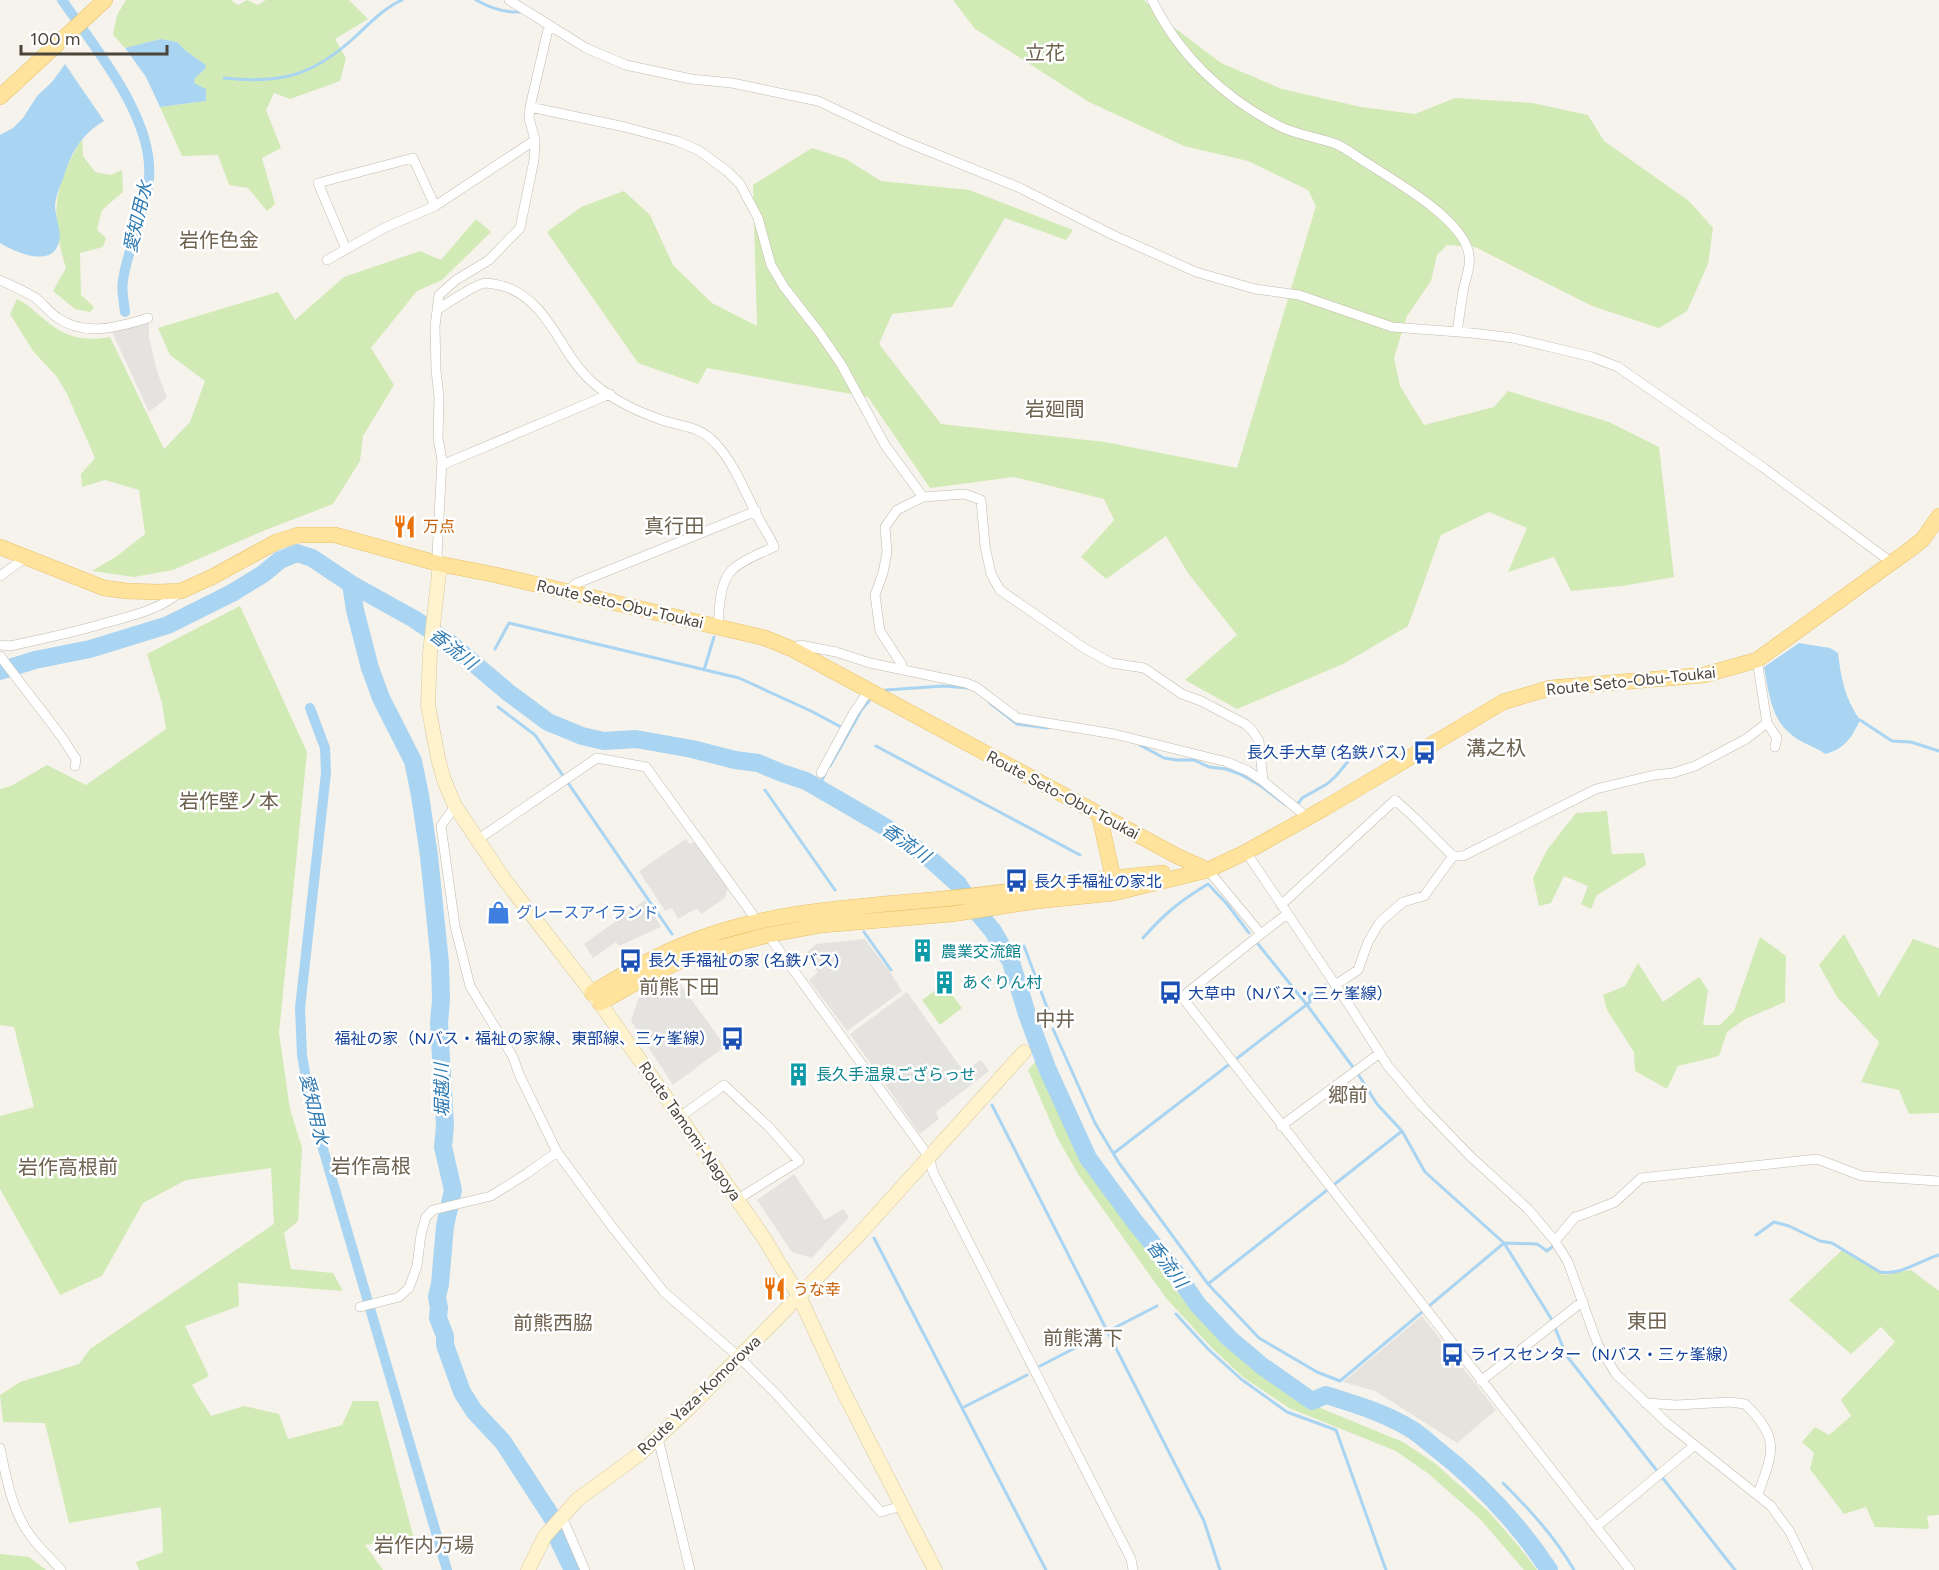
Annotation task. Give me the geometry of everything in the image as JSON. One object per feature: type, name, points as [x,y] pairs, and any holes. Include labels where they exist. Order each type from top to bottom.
[{"type":"main road","points":[[0,97],[105,0]]},
{"type":"main road","name":"Route Seto-Obu-Toukai","points":[[763,928],[967,912],[1037,901],[1114,893],[1208,870],[1246,852],[1308,817],[1503,702],[1550,688],[1704,675],[1757,660],[1923,539],[1939,516]]},
{"type":"main road","name":"Route Seto-Obu-Toukai","points":[[0,547],[104,588],[127,591],[181,591],[212,578],[276,542],[298,535],[335,535],[440,564],[765,638],[792,649],[1177,856],[1208,870]]},
{"type":"main road","name":"Route Tamomi-Nagoya","points":[[440,564],[430,653],[428,705],[444,780],[455,806],[510,886],[596,998],[738,1199],[799,1296],[842,1389],[935,1570]]},
{"type":"main road","points":[[1099,814],[1113,877]]},
{"type":"main road","name":"Route Seto-Obu-Toukai","points":[[596,998],[790,915],[987,894],[1113,877],[1208,870]]},
{"type":"main road","name":"Route Yaza-Komorowa","points":[[528,1570],[545,1536],[578,1499],[658,1438],[739,1357],[861,1232],[1024,1052]]},
{"type":"street","points":[[509,0],[586,48],[626,65],[691,79],[732,82],[818,101],[901,140],[1020,188],[1133,244],[1196,272],[1255,289],[1299,295],[1392,327],[1513,338],[1592,357],[1618,367],[1748,456],[1891,562]]},
{"type":"street","points":[[1152,0],[1163,23],[1188,57],[1227,93],[1278,125],[1298,134],[1337,144],[1407,189],[1447,219],[1467,246],[1470,267],[1463,290],[1457,332]]},
{"type":"street","points":[[440,564],[437,555],[442,465],[438,438],[439,397],[436,370],[439,295],[456,280],[489,260],[520,228],[536,140],[529,118],[530,108],[549,26]]},
{"type":"street","points":[[530,108],[625,127],[677,141],[698,150],[727,171],[740,184],[758,218],[771,265],[841,364],[885,444],[923,497]]},
{"type":"street","points":[[327,260],[384,228],[435,206],[536,140]]},
{"type":"street","points":[[346,249],[318,183],[413,158],[435,206]]},
{"type":"street","points":[[0,280],[36,298],[58,319],[76,327],[93,330],[148,318]]},
{"type":"street","points":[[437,310],[484,283],[504,286],[537,307],[580,370],[592,382],[623,403],[659,420],[696,428],[716,443],[726,457],[774,547],[731,570],[723,587],[718,627]]},
{"type":"street","points":[[442,465],[610,394]]},
{"type":"street","points":[[902,670],[902,665],[880,631],[875,595],[883,573],[886,552],[885,527],[897,510],[923,497],[965,494],[981,500],[985,546],[991,574],[1000,590],[1084,648],[1111,663],[1144,668],[1182,694],[1201,701],[1245,724],[1259,741],[1263,781]]},
{"type":"street","points":[[568,592],[575,584],[756,511]]},
{"type":"street","points":[[0,576],[26,558]]},
{"type":"street","points":[[0,645],[10,646],[77,632],[147,611],[172,599],[181,591]]},
{"type":"street","points":[[792,649],[800,645],[836,652],[870,663],[932,675],[976,687],[1017,718],[1114,734],[1227,762],[1248,771],[1263,781],[1308,817]]},
{"type":"street","points":[[1,657],[61,736],[76,759],[75,766]]},
{"type":"street","points":[[1757,660],[1767,723],[1777,738],[1775,747]]},
{"type":"street","points":[[820,773],[869,690]]},
{"type":"street","points":[[1281,905],[1395,800],[1453,856],[1463,856],[1596,789],[1673,773],[1695,766],[1746,739],[1767,723]]},
{"type":"street","points":[[477,840],[597,758],[646,767],[929,1157],[933,1172],[1131,1559],[1133,1570]]},
{"type":"street","points":[[455,806],[441,826],[455,926],[470,986],[513,1057],[557,1152],[664,1292],[739,1357],[787,1406],[881,1512],[902,1506]]},
{"type":"street","points":[[1246,852],[1388,1066],[1421,1105],[1470,1156],[1528,1209],[1555,1241],[1568,1262],[1598,1345],[1616,1374],[1645,1403],[1771,1506],[1790,1532],[1808,1570]]},
{"type":"street","points":[[1335,985],[1358,970],[1368,942],[1380,922],[1403,902],[1424,896],[1453,856]]},
{"type":"street","points":[[1208,870],[1261,934]]},
{"type":"street","points":[[1287,914],[1182,997],[1630,1570]]},
{"type":"street","points":[[1281,1126],[1380,1053]]},
{"type":"street","points":[[680,1117],[724,1085],[769,1127],[799,1161],[738,1199]]},
{"type":"street","points":[[360,1307],[399,1297],[409,1288],[417,1266],[421,1234],[426,1218],[433,1210],[491,1196],[557,1152]]},
{"type":"street","points":[[1555,1241],[1575,1217],[1615,1202],[1641,1178],[1817,1160],[1862,1176],[1939,1181]]},
{"type":"street","points":[[1481,1381],[1583,1301]]},
{"type":"street","points":[[1645,1403],[1676,1405],[1730,1402],[1745,1404],[1763,1425],[1772,1445],[1771,1456],[1758,1494]]},
{"type":"street","points":[[658,1438],[690,1570]]},
{"type":"street","points":[[1596,1527],[1695,1445]]},
{"type":"street","points":[[0,1448],[19,1518],[31,1537],[61,1570]]},
{"type":"street","points":[[562,1517],[585,1570]]},
{"type":"shaded area","points":[[149,323],[149,337],[157,371],[167,398],[149,412],[112,332]]},
{"type":"shaded area","points":[[686,839],[690,844],[695,841],[728,887],[725,898],[701,914],[697,908],[678,919],[672,908],[665,911],[639,871]]},
{"type":"shaded area","points":[[645,900],[661,927],[619,946],[616,942],[593,958],[584,944]]},
{"type":"shaded area","points":[[865,939],[889,971],[891,970],[890,972],[902,991],[847,1031],[809,980],[818,972],[806,953],[816,944]]},
{"type":"shaded area","points":[[675,977],[723,1043],[723,1048],[673,1085],[631,1021],[639,997]]},
{"type":"shaded area","points":[[907,992],[964,1072],[981,1060],[989,1071],[936,1112],[939,1119],[920,1134],[850,1034]]},
{"type":"shaded area","points":[[794,1174],[825,1220],[843,1209],[849,1217],[812,1258],[792,1252],[757,1200]]},
{"type":"shaded area","points":[[1422,1316],[1496,1410],[1457,1443],[1375,1391],[1343,1382]]},
{"type":"green space","points":[[126,0],[231,0],[238,5],[247,0],[258,5],[266,0],[349,0],[368,19],[335,39],[346,58],[340,81],[290,99],[274,93],[266,110],[281,148],[262,158],[275,204],[267,211],[248,188],[229,185],[218,155],[182,156],[160,107],[206,101],[194,84],[195,78],[205,69],[206,65],[177,42],[161,39],[125,48],[113,35],[117,15]]},
{"type":"green space","points":[[953,0],[1144,0],[1163,19],[1221,63],[1282,89],[1361,107],[1415,114],[1455,98],[1532,103],[1588,115],[1604,141],[1689,201],[1713,228],[1708,264],[1687,311],[1659,328],[1592,306],[1475,247],[1447,245],[1437,255],[1431,281],[1407,316],[1394,358],[1400,386],[1424,425],[1494,407],[1508,391],[1609,422],[1659,447],[1674,577],[1622,586],[1571,591],[1554,557],[1508,572],[1527,528],[1489,512],[1441,535],[1408,626],[1343,664],[1237,709],[1185,680],[1237,635],[1188,573],[1166,536],[1106,579],[1081,557],[1114,520],[1104,499],[1014,477],[930,488],[868,397],[707,368],[698,384],[638,363],[547,232],[581,207],[624,191],[650,215],[673,265],[712,303],[757,326],[753,185],[812,148],[846,159],[881,181],[969,190],[1073,230],[1066,240],[1005,218],[952,307],[892,314],[879,344],[941,424],[1105,442],[1237,468],[1316,206],[1308,190],[1248,161],[1184,146],[1089,102],[975,29]]},
{"type":"green space","points":[[82,139],[83,156],[95,172],[111,175],[122,170],[123,192],[102,210],[97,230],[106,238],[103,247],[80,253],[81,295],[94,307],[90,312],[75,309],[53,291],[66,268],[58,233],[57,202],[65,172]]},
{"type":"green space","points":[[476,219],[491,232],[442,280],[417,291],[371,348],[394,385],[363,436],[360,461],[333,504],[173,570],[134,577],[92,571],[117,556],[145,534],[139,490],[105,480],[82,487],[81,474],[95,458],[67,394],[57,377],[33,351],[10,314],[17,299],[51,325],[67,334],[92,339],[110,337],[164,449],[190,422],[205,381],[170,355],[158,328],[278,292],[295,320],[344,277],[420,251],[441,260]]},
{"type":"green space","points":[[240,606],[307,752],[279,1033],[290,1109],[302,1148],[298,1221],[284,1233],[291,1269],[333,1273],[343,1291],[238,1283],[239,1306],[185,1326],[209,1376],[192,1385],[211,1416],[244,1406],[279,1414],[288,1439],[342,1425],[353,1401],[378,1401],[414,1539],[365,1545],[383,1570],[139,1570],[136,1562],[163,1552],[161,1507],[69,1523],[45,1423],[3,1422],[0,1395],[20,1382],[79,1364],[90,1349],[274,1224],[271,1168],[186,1180],[143,1203],[102,1276],[60,1295],[0,1189],[0,1116],[34,1107],[14,1027],[0,1025],[0,789],[11,786],[47,765],[86,785],[166,729],[162,703],[147,654]]},
{"type":"green space","points":[[1607,811],[1612,854],[1644,853],[1646,865],[1597,895],[1591,909],[1581,904],[1588,886],[1564,876],[1551,903],[1539,906],[1533,878],[1547,850],[1576,813]]},
{"type":"green space","points":[[1844,934],[1879,997],[1913,939],[1939,948],[1939,1113],[1909,1114],[1899,1090],[1861,1082],[1879,1042],[1837,997],[1819,965]]},
{"type":"green space","points":[[1760,937],[1786,956],[1785,1002],[1745,1019],[1727,1032],[1719,1056],[1678,1066],[1667,1089],[1635,1071],[1634,1052],[1607,1010],[1603,995],[1625,986],[1638,963],[1663,1002],[1699,977],[1708,990],[1703,1025],[1720,1025],[1734,1011]]},
{"type":"green space","points":[[944,984],[962,1008],[940,1025],[922,1000]]},
{"type":"green space","points":[[1037,1060],[1068,1133],[1088,1168],[1176,1291],[1220,1339],[1250,1367],[1296,1398],[1403,1442],[1436,1464],[1488,1511],[1537,1570],[1524,1570],[1480,1519],[1429,1474],[1396,1451],[1289,1408],[1243,1377],[1211,1347],[1166,1298],[1078,1174],[1058,1139],[1028,1070]]},
{"type":"green space","points":[[1842,1250],[1884,1275],[1911,1270],[1939,1291],[1939,1515],[1927,1516],[1929,1529],[1875,1527],[1866,1507],[1844,1514],[1810,1469],[1814,1453],[1802,1442],[1815,1427],[1829,1435],[1851,1416],[1841,1400],[1895,1342],[1881,1327],[1851,1354],[1789,1300]]},
{"type":"green space","points":[[0,1554],[29,1557],[46,1570],[0,1570]]},
{"type":"water","points":[[161,39],[177,42],[206,65],[205,69],[195,78],[194,83],[206,89],[206,101],[160,107],[146,77],[125,48]]},
{"type":"water","points":[[65,64],[104,121],[83,139],[73,153],[66,170],[55,205],[60,238],[55,250],[49,255],[32,256],[0,243],[0,135],[13,128],[23,118],[37,96],[52,82]]},
{"type":"water","points":[[1799,643],[1830,648],[1838,653],[1844,688],[1860,720],[1843,746],[1825,754],[1788,731],[1781,724],[1772,707],[1764,667]]},
{"type":"waterway","name":"愛知用水","points":[[62,0],[120,84],[142,132],[148,155],[147,191],[123,280],[125,312]]},
{"type":"waterway","points":[[224,78],[263,80],[280,78],[310,69],[325,61],[383,12],[402,0]]},
{"type":"waterway","points":[[476,0],[497,9],[520,12]]},
{"type":"waterway","name":"香流川","points":[[0,671],[35,660],[90,649],[168,625],[232,593],[263,574],[280,560],[297,553],[312,558],[351,584],[414,619],[451,644],[509,693],[548,722],[582,736],[604,741],[636,739],[758,763],[806,781],[887,828],[929,858],[958,884],[993,931],[1011,962],[1047,1068],[1088,1158],[1198,1305],[1229,1338],[1262,1366],[1312,1401],[1326,1395],[1337,1398],[1391,1418],[1420,1435],[1496,1503],[1549,1570]]},
{"type":"waterway","name":"堀越川","points":[[351,584],[355,610],[370,668],[381,698],[413,761],[429,856],[440,963],[439,1023],[445,1126],[443,1147],[453,1190],[445,1226],[437,1297],[438,1318],[462,1392],[474,1411],[503,1442],[555,1522],[558,1539],[573,1570]]},
{"type":"waterway","points":[[495,649],[509,623],[739,678],[841,727]]},
{"type":"waterway","points":[[704,670],[714,637]]},
{"type":"waterway","points":[[886,690],[943,686],[968,688]]},
{"type":"waterway","points":[[830,766],[862,709],[869,701]]},
{"type":"waterway","points":[[990,703],[1017,724],[1048,728]]},
{"type":"waterway","points":[[498,707],[535,735],[672,934]]},
{"type":"waterway","name":"愛知用水","points":[[310,708],[325,748],[326,773],[300,1008],[302,1055],[311,1108],[447,1570]]},
{"type":"waterway","points":[[1860,720],[1892,741],[1911,742],[1939,751]]},
{"type":"waterway","points":[[1140,745],[1164,758],[1194,760],[1209,767],[1240,774],[1288,805]]},
{"type":"waterway","points":[[876,746],[1080,855]]},
{"type":"waterway","points":[[1295,805],[1302,798],[1327,784],[1350,759]]},
{"type":"waterway","points":[[818,788],[825,774]]},
{"type":"waterway","points":[[765,790],[835,890]]},
{"type":"waterway","points":[[1143,938],[1173,908],[1208,884],[1249,933]]},
{"type":"waterway","points":[[864,932],[891,970]]},
{"type":"waterway","points":[[1258,944],[1307,1005],[1358,1074],[1377,1104],[1402,1131],[1425,1172],[1504,1243],[1552,1320],[1566,1355],[1735,1570]]},
{"type":"waterway","points":[[1024,946],[1048,1010]]},
{"type":"waterway","points":[[1114,1153],[1310,1002],[1309,996],[1326,985]]},
{"type":"waterway","points":[[1053,1029],[1095,1123],[1119,1163],[1208,1284],[1259,1338],[1317,1372],[1340,1381],[1504,1243],[1537,1244],[1547,1251],[1552,1247]]},
{"type":"waterway","points":[[992,1105],[1204,1521],[1220,1570]]},
{"type":"waterway","points":[[1208,1284],[1402,1131]]},
{"type":"waterway","points":[[1756,1235],[1774,1222],[1789,1226],[1820,1241],[1832,1243],[1880,1272],[1888,1273],[1903,1270],[1939,1255]]},
{"type":"waterway","points":[[874,1238],[1046,1570]]},
{"type":"waterway","points":[[1040,1366],[1157,1306]]},
{"type":"waterway","points":[[1176,1314],[1208,1349],[1241,1379],[1287,1412],[1336,1430],[1386,1570]]},
{"type":"waterway","points":[[962,1408],[1027,1375]]},
{"type":"waterway","points":[[1503,1483],[1542,1524],[1574,1570]]},
{"type":"place","name":"万点","points":[[405,526]]},
{"type":"place","name":"長久手大草 (名鉄バス)","points":[[1424,752]]},
{"type":"place","name":"長久手福祉の家北","points":[[1016,881]]},
{"type":"place","name":"グレースアイランド","points":[[498,912]]},
{"type":"place","name":"農業交流館","points":[[923,951]]},
{"type":"place","name":"長久手福祉の家 (名鉄バス)","points":[[630,960]]},
{"type":"place","name":"あぐりん村","points":[[944,982]]},
{"type":"place","name":"大草中（Nバス・三ヶ峯線）","points":[[1170,993]]},
{"type":"place","name":"福祉の家（Nバス・福祉の家線、東部線、三ヶ峯線）","points":[[733,1038]]},
{"type":"place","name":"長久手温泉ござらっせ","points":[[798,1074]]},
{"type":"place","name":"うな幸","points":[[775,1289]]},
{"type":"place","name":"ライスセンター（Nバス・三ヶ峯線）","points":[[1452,1354]]},
{"type":"district","name":"立花","points":[[1045,53]]},
{"type":"district","name":"岩作色金","points":[[219,240]]},
{"type":"district","name":"岩廻間","points":[[1055,409]]},
{"type":"district","name":"真行田","points":[[674,526]]},
{"type":"district","name":"溝之杁","points":[[1496,748]]},
{"type":"district","name":"岩作壁ノ本","points":[[229,801]]},
{"type":"district","name":"前熊下田","points":[[679,987]]},
{"type":"district","name":"中井","points":[[1055,1019]]},
{"type":"district","name":"郷前","points":[[1348,1095]]},
{"type":"district","name":"岩作高根","points":[[371,1166]]},
{"type":"district","name":"岩作高根前","points":[[68,1167]]},
{"type":"district","name":"東田","points":[[1647,1321]]},
{"type":"district","name":"前熊西脇","points":[[553,1323]]},
{"type":"district","name":"前熊溝下","points":[[1083,1338]]},
{"type":"district","name":"岩作内万場","points":[[424,1545]]}]
